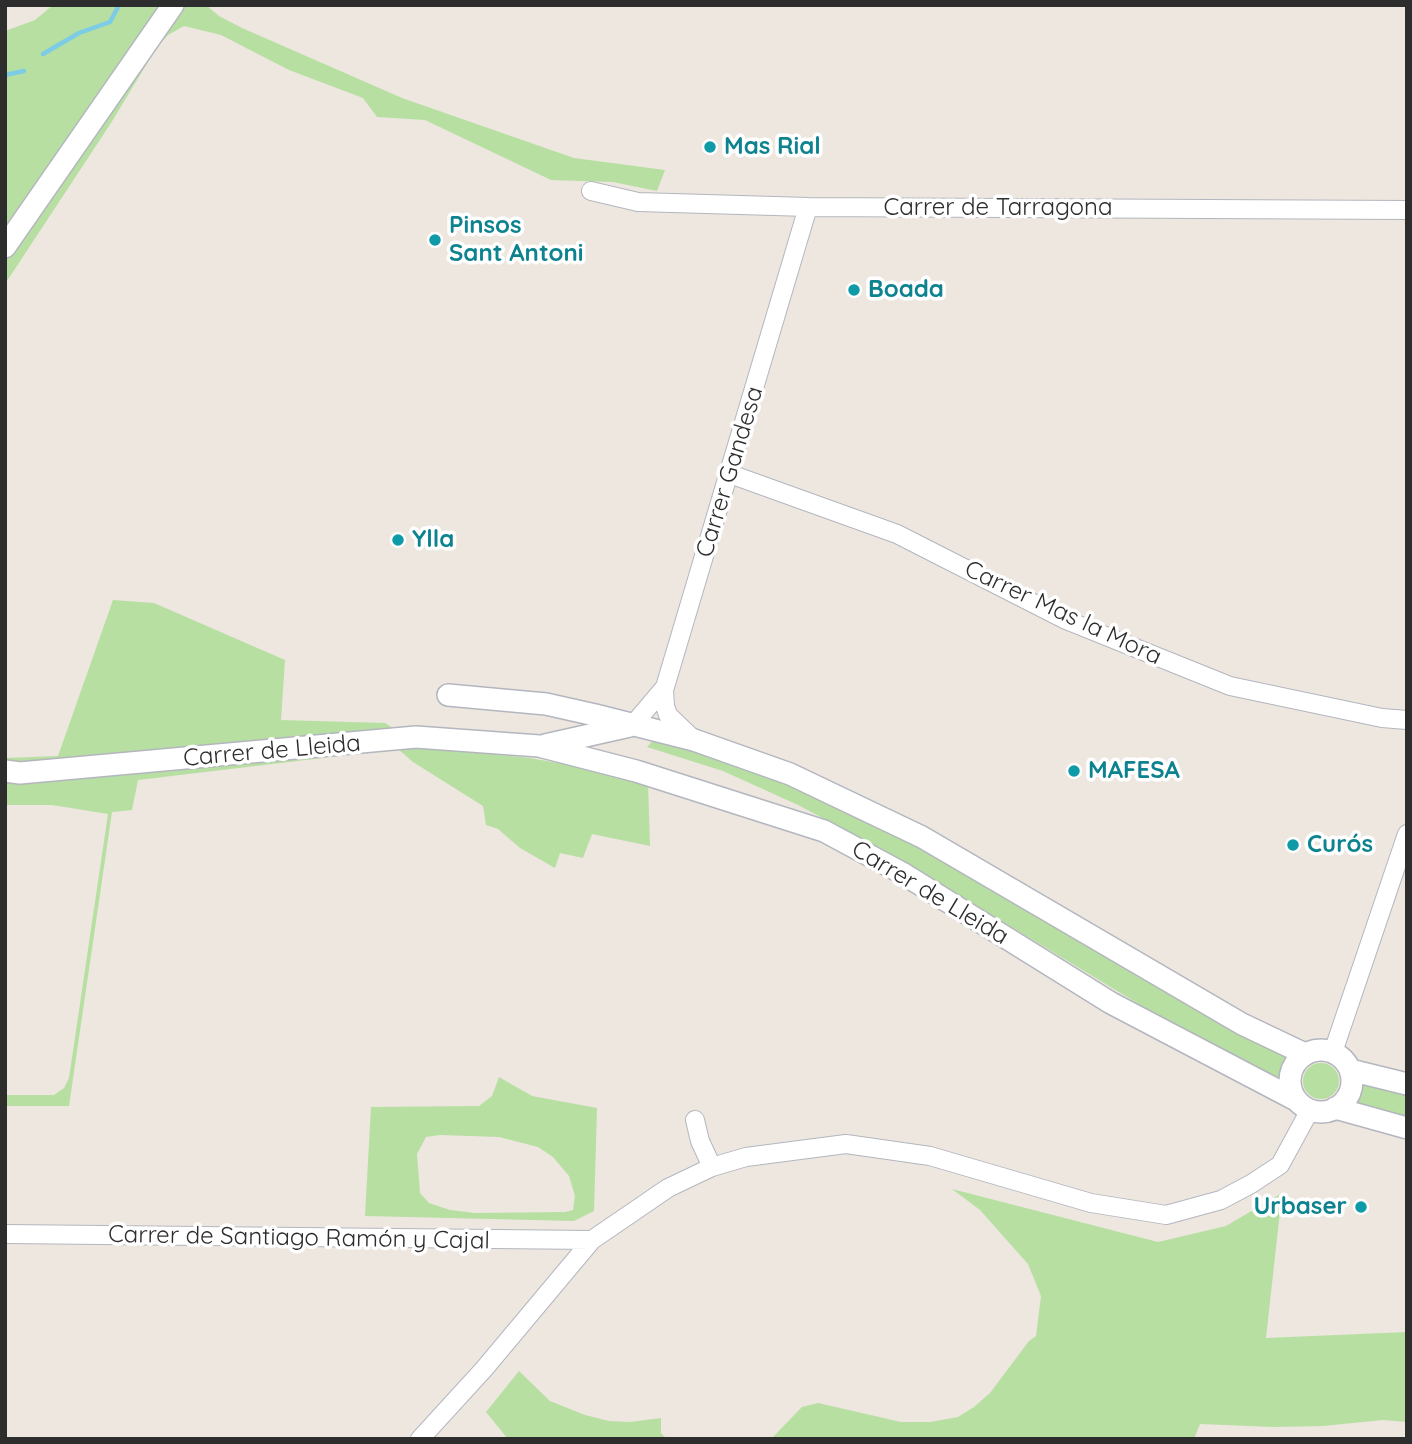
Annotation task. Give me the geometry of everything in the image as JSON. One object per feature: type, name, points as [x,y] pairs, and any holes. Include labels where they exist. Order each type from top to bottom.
[{"type":"street","points":[[5,247],[173,5]]},
{"type":"street","name":"Carrer de Tarragona","points":[[591,191],[638,202],[808,207],[1407,210]]},
{"type":"street","name":"Carrer Gandesa","points":[[632,726],[664,689],[808,207]]},
{"type":"street","name":"Carrer Mas la Mora","points":[[730,474],[897,534],[1066,620],[1230,687],[1382,718],[1407,720]]},
{"type":"street","points":[[664,689],[664,706],[668,715],[694,740]]},
{"type":"street","name":"Carrer de Lleida","points":[[448,695],[546,704],[694,740],[790,774],[922,837],[1242,1024],[1305,1054]]},
{"type":"street","name":"Carrer de Lleida","points":[[539,746],[632,726]]},
{"type":"street","name":"Carrer de Lleida","points":[[5,771],[34,772],[416,737],[539,746],[636,771],[824,831],[902,873],[1111,1003],[1303,1105]]},
{"type":"street","points":[[1334,1052],[1407,834]]},
{"type":"street","points":[[1317,1050],[1334,1052],[1345,1060],[1350,1070],[1351,1089],[1345,1100],[1325,1112],[1303,1105],[1290,1088],[1290,1075],[1295,1063],[1305,1054],[1317,1050]]},
{"type":"street","points":[[1350,1070],[1407,1084]]},
{"type":"street","points":[[420,1439],[484,1369],[592,1240],[668,1188],[712,1167],[746,1157],[846,1144],[930,1156],[1091,1203],[1166,1215],[1221,1200],[1280,1165],[1303,1105]]},
{"type":"street","points":[[1335,1108],[1407,1128]]},
{"type":"street","points":[[695,1120],[700,1141],[712,1167]]},
{"type":"street","name":"Carrer de Santiago Ramón y Cajal","points":[[5,1234],[592,1240]]},
{"type":"green space","points":[[53,5],[206,5],[219,16],[242,28],[402,98],[574,158],[665,170],[657,191],[613,182],[551,180],[425,120],[377,117],[363,98],[289,70],[221,35],[184,26],[168,35],[157,47],[111,123],[5,284],[5,31],[35,20]]},
{"type":"green space","points":[[113,600],[154,603],[285,660],[281,720],[385,723],[423,747],[530,758],[648,782],[650,846],[592,834],[583,858],[560,853],[555,868],[520,848],[498,829],[486,825],[483,806],[413,762],[398,749],[138,780],[132,810],[112,812],[69,1106],[5,1106],[5,1095],[54,1095],[64,1088],[69,1078],[108,814],[52,805],[5,805],[5,758],[58,756]]},
{"type":"green space","points":[[656,737],[704,750],[877,821],[1289,1054],[1281,1073],[1281,1082],[1142,1006],[889,853],[798,805],[723,771],[647,747]]},
{"type":"green space","points":[[1321,1063],[1334,1068],[1339,1081],[1334,1094],[1321,1099],[1308,1094],[1303,1081],[1308,1068]]},
{"type":"green space","points":[[499,1077],[532,1096],[597,1108],[594,1211],[574,1221],[365,1216],[371,1107],[479,1106],[492,1096]],"holes":[[[426,1137],[499,1137],[538,1147],[553,1157],[569,1176],[575,1196],[573,1210],[475,1213],[450,1210],[429,1203],[420,1193],[417,1154]]]},
{"type":"green space","points":[[1364,1083],[1407,1096],[1407,1120],[1355,1105]]},
{"type":"green space","points":[[952,1189],[1158,1242],[1226,1226],[1282,1193],[1266,1338],[1407,1332],[1407,1422],[1383,1420],[1323,1426],[1274,1427],[1200,1424],[1194,1439],[771,1439],[802,1407],[818,1403],[901,1422],[930,1422],[958,1417],[990,1393],[1029,1341],[1036,1336],[1041,1296],[1028,1264],[980,1210]]},
{"type":"green space","points":[[519,1371],[550,1401],[585,1415],[609,1421],[630,1422],[661,1418],[661,1433],[667,1439],[508,1439],[486,1412]]},
{"type":"waterway","points":[[43,54],[79,33],[110,22],[119,5]]},
{"type":"waterway","points":[[5,75],[24,71]]},
{"type":"place","name":"Mas Rial","points":[[710,147]]},
{"type":"place","name":"Pinsos Sant Antoni","points":[[435,240]]},
{"type":"place","name":"Boada","points":[[854,290]]},
{"type":"place","name":"Ylla","points":[[398,540]]},
{"type":"place","name":"MAFESA","points":[[1074,771]]},
{"type":"place","name":"Curós","points":[[1293,845]]},
{"type":"place","name":"Urbaser","points":[[1361,1207]]}]
